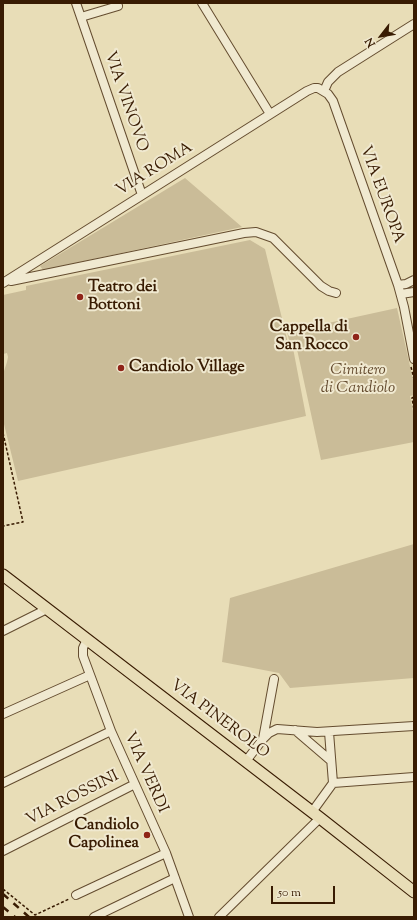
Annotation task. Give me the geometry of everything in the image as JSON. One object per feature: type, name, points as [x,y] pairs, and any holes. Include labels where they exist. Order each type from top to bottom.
[{"type":"main road","name":"VIA PINEROLO","points":[[3,575],[414,892]]},
{"type":"street","name":"VIA VINOVO","points":[[76,3],[142,195]]},
{"type":"street","points":[[81,17],[118,6],[117,3]]},
{"type":"street","points":[[202,3],[270,114]]},
{"type":"street","points":[[324,91],[328,82],[338,72],[414,24]]},
{"type":"street","name":"VIA ROMA","points":[[4,283],[307,90],[314,88],[324,91]]},
{"type":"street","name":"VIA EUROPA","points":[[324,91],[333,101],[398,284],[414,359]]},
{"type":"street","points":[[4,283],[244,233],[256,232],[273,238],[321,286],[336,293]]},
{"type":"street","points":[[398,284],[406,284],[414,280]]},
{"type":"street","points":[[401,294],[414,292]]},
{"type":"street","points":[[3,630],[47,609]]},
{"type":"street","name":"VIA VERDI","points":[[87,639],[83,648],[83,656],[111,731],[166,853],[189,917]]},
{"type":"street","points":[[3,714],[90,675]]},
{"type":"street","points":[[263,739],[274,680]]},
{"type":"street","points":[[246,761],[263,739],[269,733],[277,729],[329,732],[414,726]]},
{"type":"street","points":[[295,730],[330,760]]},
{"type":"street","points":[[3,783],[111,731]]},
{"type":"street","points":[[219,917],[316,815],[333,783],[329,732]]},
{"type":"street","points":[[333,783],[414,777]]},
{"type":"street","name":"VIA ROSSINI","points":[[3,851],[135,784]]},
{"type":"street","points":[[76,895],[166,853]]},
{"type":"street","points":[[94,917],[175,878]]},
{"type":"path","points":[[414,397],[412,398],[414,410]]},
{"type":"path","points":[[3,433],[23,522],[3,526]]},
{"type":"path","points":[[3,888],[35,915],[76,895]]},
{"type":"green space","points":[[185,178],[242,227],[43,270],[40,266]]},
{"type":"green space","name":"Candiolo Village","points":[[250,240],[265,249],[288,343],[292,343],[306,416],[18,481],[3,420],[3,374],[8,357],[7,353],[3,354],[3,295],[26,290],[26,286]]},
{"type":"green space","name":"Cimitero di Candiolo","points":[[397,308],[414,384],[414,395],[410,396],[414,416],[414,442],[321,460],[295,340],[289,340],[287,332]]},
{"type":"green space","points":[[414,544],[414,678],[290,688],[279,673],[222,662],[230,598]]},
{"type":"railway","points":[[3,894],[29,917]]},
{"type":"railway","points":[[3,907],[15,917]]},
{"type":"place","name":"Teatro dei Bottoni","points":[[80,297]]},
{"type":"place","name":"Cappella di San Rocco","points":[[356,337]]},
{"type":"place","name":"Candiolo Village","points":[[121,368]]},
{"type":"place","name":"Candiolo Capolinea","points":[[147,835]]}]
